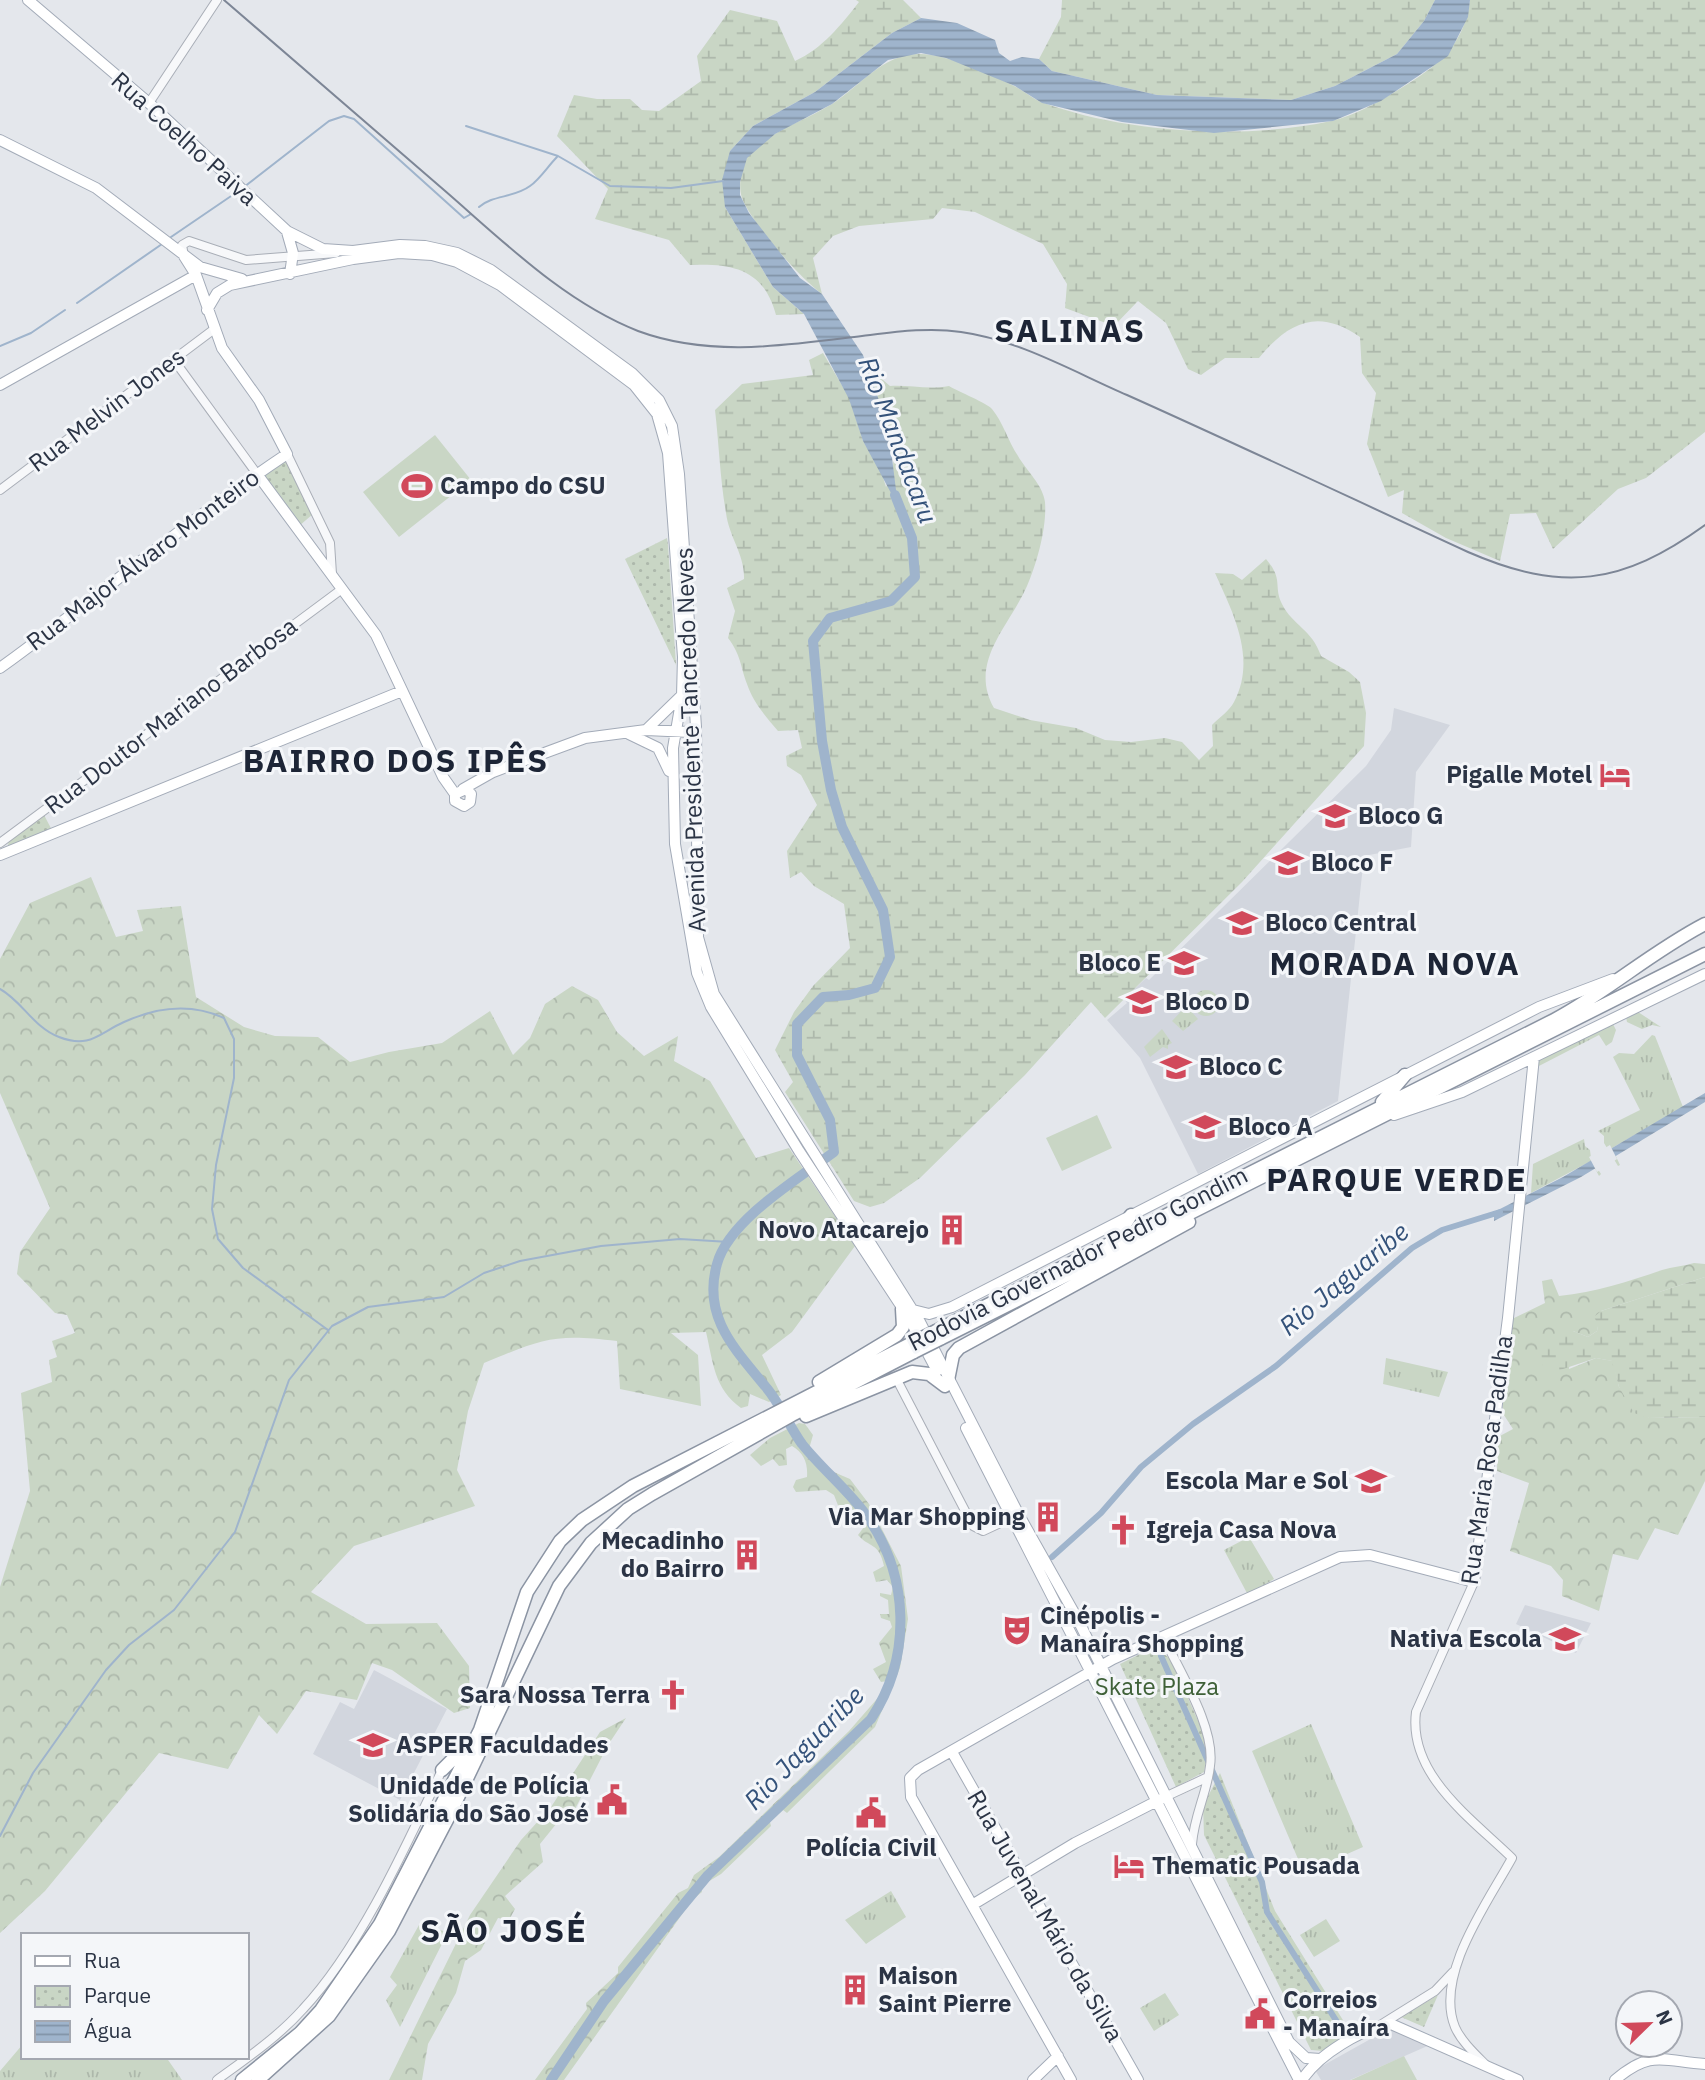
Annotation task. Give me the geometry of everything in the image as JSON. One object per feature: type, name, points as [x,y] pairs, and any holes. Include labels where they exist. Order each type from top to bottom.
[{"type":"highway","name":"Rodovia Governador Pedro Gondim","points":[[925,1341],[1247,1187],[1582,1005],[1679,938],[1705,924]]},
{"type":"highway","points":[[1679,938],[1672,948],[1672,958],[1679,962],[1691,962]]},
{"type":"highway","name":"Rodovia Governador Pedro Gondim","points":[[788,1412],[1116,1240],[1705,954]]},
{"type":"highway","points":[[1377,1114],[1405,1075]]},
{"type":"highway","points":[[258,2080],[329,2017],[389,1931],[449,1816],[547,1611],[578,1559],[628,1509],[788,1412],[917,1371],[947,1383],[953,1354],[959,1348],[1151,1245],[1247,1187]]},
{"type":"highway","points":[[1116,1240],[1131,1215]]},
{"type":"highway","points":[[242,2080],[300,2033],[345,1978],[380,1924],[480,1730],[527,1592],[560,1541],[611,1498],[788,1412],[897,1335],[907,1309]]},
{"type":"highway","points":[[442,1770],[466,1747],[490,1704]]},
{"type":"highway","points":[[326,2035],[329,2017]]},
{"type":"highway","points":[[290,2054],[307,2055]]},
{"type":"main road","name":"Rua Coelho Paiva","points":[[28,0],[149,103],[287,231],[312,246],[353,251]]},
{"type":"main road","points":[[0,140],[96,188],[149,225],[184,256],[196,275],[213,330],[222,348],[259,400],[287,454]]},
{"type":"main road","points":[[287,231],[292,258],[290,274]]},
{"type":"main road","name":"Avenida Presidente Tancredo Neves","points":[[353,251],[400,245],[425,246],[471,259],[632,373],[659,400],[671,426],[679,474],[696,745],[698,937],[711,985],[727,1019],[803,1148]]},
{"type":"main road","name":"Avenida Presidente Tancredo Neves","points":[[207,310],[219,291],[246,280],[399,253],[432,255],[457,262],[499,285],[622,375],[645,396],[662,425],[668,453],[683,657],[682,696],[676,730],[673,781],[675,844],[693,952],[705,994],[907,1309],[947,1383]]},
{"type":"main road","name":"Avenida Presidente Tancredo Neves","points":[[184,256],[215,273],[246,280]]},
{"type":"main road","points":[[0,385],[196,275]]},
{"type":"main road","name":"Rua Major Álvaro Monteiro","points":[[0,668],[287,454]]},
{"type":"main road","points":[[257,474],[376,635],[443,777],[459,791],[472,797]]},
{"type":"main road","points":[[4,854],[402,691]]},
{"type":"main road","points":[[646,730],[682,696]]},
{"type":"main road","points":[[501,770],[481,784],[469,804],[460,806],[455,801],[459,791],[501,770],[585,738],[646,730],[676,730],[690,732],[696,745]]},
{"type":"main road","points":[[628,734],[658,748],[673,781]]},
{"type":"main road","points":[[675,844],[688,856],[698,848]]},
{"type":"main road","points":[[1377,1114],[1443,1101],[1705,974]]},
{"type":"main road","points":[[907,1309],[929,1314],[944,1311],[1539,1007],[1623,975]]},
{"type":"main road","name":"Rua Maria Rosa Padilha","points":[[1474,1583],[1504,1355],[1534,1057]]},
{"type":"main road","points":[[947,1383],[1012,1518],[1091,1671],[1162,1798],[1192,1844],[1289,2042],[1306,2057],[1320,2059]]},
{"type":"main road","points":[[947,1383],[1101,1666],[1162,1798],[1300,2080],[1320,2059],[1379,2026],[1397,2025],[1518,2080]]},
{"type":"main road","points":[[1071,2080],[908,1789],[915,1773],[1091,1671],[1340,1557],[1370,1555],[1474,1583]]},
{"type":"main road","name":"Rua Juvenal Mário da Silva","points":[[951,1752],[1138,2080]]},
{"type":"main road","points":[[972,1905],[1021,1874],[1162,1798]]},
{"type":"main road","points":[[1033,2080],[1058,2056]]},
{"type":"main road","points":[[1615,2080],[1633,2065],[1660,2057],[1701,2064],[1705,2072]]},
{"type":"street","points":[[149,103],[217,0]]},
{"type":"street","name":"Avenida Presidente Tancredo Neves","points":[[184,256],[184,243],[195,240],[239,259],[292,258],[353,251]]},
{"type":"street","name":"Rua Melvin Jones","points":[[0,490],[213,330]]},
{"type":"street","points":[[174,360],[257,474]]},
{"type":"street","points":[[287,454],[330,543],[332,574]]},
{"type":"street","name":"Rua Doutor Mariano Barbosa","points":[[0,843],[342,589]]},
{"type":"street","points":[[0,843],[4,854]]},
{"type":"street","points":[[896,1378],[968,1519],[976,1529],[988,1530],[1012,1518]]},
{"type":"street","name":"Rua Maria Rosa Padilha","points":[[1453,1972],[1512,1858],[1444,1791],[1428,1770],[1416,1745],[1416,1712],[1474,1583]]},
{"type":"street","points":[[1163,1636],[1208,1733],[1209,1770],[1195,1815],[1192,1844]]},
{"type":"street","points":[[248,2057],[300,2013],[317,1992],[369,1911],[442,1770]]},
{"type":"street","points":[[1162,1798],[1209,1770]]},
{"type":"street","points":[[1379,2026],[1435,1991],[1453,1972]]},
{"type":"street","points":[[1453,1972],[1451,2003],[1455,2027],[1486,2065]]},
{"type":"street","points":[[217,2080],[246,2059]]},
{"type":"shaded area","points":[[1394,708],[1450,725],[1416,772],[1411,847],[1364,856],[1338,1101],[1198,1174],[1140,1058],[1107,1020],[1127,1003],[1124,999],[1146,978],[1149,980],[1366,766],[1391,730]]},
{"type":"shaded area","name":"Nativa Escola","points":[[1525,1605],[1591,1623],[1576,1653],[1516,1624]]},
{"type":"shaded area","name":"ASPER Faculdades","points":[[374,1670],[447,1709],[400,1800],[313,1754],[340,1702],[354,1709]]},
{"type":"shaded area","points":[[1392,2027],[1432,2044],[1350,2080],[1321,2080],[1315,2070]]},
{"type":"green space","points":[[856,0],[903,0],[921,18],[892,33],[815,92],[753,126],[730,151],[725,207],[773,287],[804,314],[776,315],[764,288],[745,272],[720,266],[690,265],[669,240],[595,219],[608,189],[557,136],[574,95],[597,99],[630,99],[642,110],[659,111],[701,81],[697,56],[730,10],[777,21],[795,61],[830,36],[859,2]]},
{"type":"green space","points":[[1062,0],[1435,0],[1424,21],[1397,54],[1335,86],[1291,100],[1157,95],[1052,71],[1039,59],[1061,17]]},
{"type":"green space","points":[[1470,0],[1705,0],[1705,432],[1646,478],[1618,489],[1553,549],[1536,513],[1510,514],[1500,561],[1446,538],[1402,513],[1404,490],[1388,497],[1367,444],[1376,393],[1362,373],[1360,337],[1345,328],[1318,321],[1305,323],[1282,335],[1259,358],[1225,358],[1201,375],[1188,369],[1166,323],[1138,301],[1114,326],[1065,308],[1067,284],[1043,244],[975,212],[942,208],[933,219],[859,226],[833,236],[813,258],[822,294],[777,249],[755,222],[742,198],[740,183],[743,166],[747,157],[765,140],[832,104],[882,66],[904,56],[928,54],[954,60],[995,76],[1040,102],[1111,121],[1148,127],[1224,132],[1297,127],[1340,119],[1357,112],[1424,73],[1455,43],[1462,31]]},
{"type":"green space","points":[[823,353],[850,399],[863,441],[880,468],[886,487],[892,473],[892,443],[868,367],[890,386],[949,386],[992,409],[1044,496],[1041,545],[1034,567],[1027,586],[988,660],[987,691],[994,708],[1030,720],[1076,728],[1105,740],[1131,742],[1165,738],[1182,742],[1199,760],[1213,746],[1212,725],[1234,702],[1241,685],[1243,669],[1240,636],[1215,573],[1233,574],[1242,580],[1266,559],[1277,578],[1279,598],[1291,618],[1308,633],[1321,656],[1349,672],[1360,682],[1366,713],[1364,746],[1242,882],[1105,1018],[1091,1002],[1025,1075],[920,1178],[884,1203],[870,1207],[854,1201],[785,1092],[793,1082],[775,1050],[794,1012],[813,986],[850,948],[844,904],[814,886],[801,872],[790,878],[787,851],[817,805],[801,775],[787,766],[786,756],[802,748],[798,730],[778,731],[764,715],[750,691],[738,655],[728,638],[735,611],[727,588],[744,579],[744,570],[726,513],[715,410],[742,384],[813,375],[809,360]]},
{"type":"green space","name":"Campo do CSU","points":[[435,435],[471,480],[399,537],[363,492]]},
{"type":"green space","points":[[287,458],[313,514],[299,526],[261,475]]},
{"type":"green space","points":[[667,538],[668,545],[676,665],[625,559]]},
{"type":"green space","points":[[44,815],[53,832],[7,849],[9,841]]},
{"type":"green space","points":[[91,877],[116,937],[143,931],[137,910],[181,906],[196,997],[244,1027],[275,1036],[318,1037],[350,1062],[442,1043],[490,1011],[513,1055],[530,1038],[545,1004],[572,986],[598,1000],[617,1032],[644,1056],[678,1036],[674,1061],[710,1081],[756,1158],[789,1148],[855,1246],[792,1332],[762,1355],[781,1395],[769,1402],[750,1394],[748,1406],[741,1408],[732,1401],[716,1374],[706,1332],[671,1333],[698,1355],[701,1406],[620,1389],[617,1341],[578,1338],[549,1340],[520,1348],[484,1363],[468,1411],[457,1470],[475,1506],[354,1546],[311,1592],[366,1624],[437,1623],[469,1666],[470,1708],[454,1713],[392,1670],[372,1663],[357,1700],[306,1691],[277,1734],[259,1715],[228,1769],[159,1753],[45,1891],[0,1933],[0,1587],[30,1491],[21,1393],[52,1382],[49,1360],[57,1357],[52,1341],[75,1333],[67,1315],[55,1313],[17,1274],[20,1252],[50,1208],[0,1093],[0,959],[30,903]]},
{"type":"green space","points":[[1206,990],[1215,994],[1219,1003],[1215,1012],[1206,1016],[1197,1012],[1193,1003],[1197,994]]},
{"type":"green space","points":[[1189,1003],[1190,1010],[1198,1019],[1183,1031],[1172,1021]]},
{"type":"green space","points":[[1638,1012],[1661,1027],[1652,1025],[1642,1029],[1627,1022],[1626,1017]]},
{"type":"green space","points":[[1613,1024],[1616,1030],[1612,1042],[1606,1046],[1599,1035],[1537,1067],[1537,1061]]},
{"type":"green space","points":[[1162,1029],[1172,1043],[1168,1045],[1168,1049],[1163,1047],[1150,1057],[1144,1047]]},
{"type":"green space","points":[[1652,1035],[1655,1036],[1683,1107],[1612,1148],[1620,1165],[1618,1166],[1604,1143],[1604,1136],[1598,1131],[1640,1110],[1613,1057],[1619,1053],[1634,1054]]},
{"type":"green space","points":[[1097,1115],[1112,1148],[1062,1171],[1046,1138]]},
{"type":"green space","points":[[1584,1139],[1585,1146],[1590,1150],[1591,1158],[1601,1174],[1599,1176],[1591,1161],[1531,1193],[1533,1164]]},
{"type":"green space","points":[[1694,1263],[1705,1264],[1705,1277],[1601,1311],[1597,1331],[1588,1337],[1573,1331],[1569,1369],[1596,1358],[1613,1361],[1619,1387],[1649,1418],[1705,1417],[1705,1481],[1678,1535],[1655,1528],[1638,1560],[1613,1554],[1599,1611],[1562,1596],[1563,1580],[1551,1566],[1510,1551],[1529,1483],[1497,1471],[1498,1437],[1513,1429],[1502,1412],[1512,1319],[1545,1303],[1542,1281],[1552,1279],[1559,1296],[1599,1289]]},
{"type":"green space","points":[[1705,1277],[1705,1417],[1649,1418],[1634,1413],[1619,1387],[1612,1361],[1596,1358],[1554,1372],[1543,1367],[1538,1349],[1558,1331],[1573,1331],[1588,1337],[1597,1331],[1598,1324],[1594,1317],[1601,1311]]},
{"type":"green space","points":[[1386,1358],[1448,1372],[1439,1397],[1383,1384]]},
{"type":"green space","points":[[799,1423],[805,1424],[813,1435],[809,1449],[829,1470],[850,1479],[869,1504],[901,1566],[908,1619],[900,1668],[875,1727],[787,1813],[783,1810],[770,1822],[771,1826],[721,1874],[701,1886],[702,1892],[693,1899],[564,2080],[535,2080],[587,2009],[586,2003],[618,1973],[618,1967],[678,1893],[688,1888],[694,1875],[719,1857],[849,1731],[883,1692],[887,1681],[881,1682],[873,1669],[886,1662],[879,1643],[892,1627],[890,1621],[881,1618],[880,1614],[889,1614],[888,1600],[880,1596],[880,1593],[891,1595],[893,1587],[887,1580],[876,1582],[873,1572],[884,1566],[882,1558],[873,1546],[858,1535],[864,1527],[859,1517],[853,1513],[844,1521],[834,1495],[826,1490],[796,1492],[793,1487],[796,1480],[807,1477],[807,1472],[800,1452],[792,1446],[786,1449],[787,1465],[779,1466],[773,1459],[761,1466],[750,1455],[770,1438]]},
{"type":"green space","points":[[1249,1537],[1274,1579],[1248,1595],[1224,1550]]},
{"type":"green space","name":"Skate Plaza","points":[[1154,1647],[1171,1659],[1209,1746],[1204,1772],[1176,1787],[1120,1664]]},
{"type":"green space","points":[[626,1718],[608,1745],[575,1809],[565,1813],[540,1844],[543,1862],[505,1896],[515,1909],[509,1920],[498,1918],[481,1950],[465,1961],[456,1993],[428,2044],[422,2080],[389,2080],[470,1915],[521,1840],[551,1807],[600,1732]]},
{"type":"green space","points":[[1311,1724],[1363,1847],[1304,1873],[1252,1751]]},
{"type":"green space","points":[[1220,1773],[1275,1911],[1351,2033],[1324,2051],[1311,2050],[1204,1835],[1203,1806]]},
{"type":"green space","points":[[891,1891],[906,1917],[866,1944],[845,1920]]},
{"type":"green space","points":[[1326,1919],[1340,1941],[1314,1957],[1300,1935]]},
{"type":"green space","points":[[419,1925],[448,1932],[400,2027],[386,2000],[397,1985],[390,1977]]},
{"type":"green space","points":[[1165,1993],[1179,2015],[1154,2031],[1140,2008]]},
{"type":"green space","points":[[1438,1995],[1424,2027],[1401,2017]]},
{"type":"green space","points":[[21,2046],[21,2059],[167,2059],[182,2080],[0,2080],[0,2071]]},
{"type":"green space","points":[[1404,2056],[1417,2080],[1351,2080]]},
{"type":"water","name":"Rio Mandacaru","points":[[1435,0],[1470,0],[1468,17],[1448,56],[1381,101],[1333,121],[1214,133],[1122,122],[1042,103],[1015,86],[946,58],[921,53],[888,60],[832,104],[775,134],[747,158],[740,182],[740,195],[749,213],[800,278],[822,294],[863,355],[888,426],[898,506],[863,441],[849,399],[804,314],[773,287],[725,207],[722,180],[730,151],[753,126],[815,92],[892,33],[921,18],[957,23],[995,40],[999,53],[1010,61],[1022,57],[1039,59],[1052,71],[1157,95],[1291,100],[1335,86],[1397,54],[1424,21]]},
{"type":"water","points":[[1705,1093],[1705,1102],[1581,1177],[1494,1221],[1494,1212],[1563,1177]]},
{"type":"pier","points":[[1610,1145],[1617,1159],[1597,1172],[1589,1157]]},
{"type":"waterway","points":[[244,187],[329,121],[344,116],[354,119],[464,218],[471,214]]},
{"type":"waterway","points":[[466,126],[558,156],[610,186],[671,188],[723,181]]},
{"type":"waterway","points":[[479,207],[490,200],[524,190],[537,180],[557,157]]},
{"type":"waterway","points":[[171,237],[237,192]]},
{"type":"waterway","points":[[77,303],[162,244]]},
{"type":"waterway","points":[[0,346],[31,333],[65,310]]},
{"type":"waterway","name":"Rio Mandacaru","points":[[551,2080],[604,2001],[708,1875],[871,1719],[894,1670],[899,1643],[898,1590],[881,1539],[859,1506],[802,1444],[770,1393],[733,1345],[718,1316],[714,1283],[717,1264],[735,1232],[767,1201],[834,1152],[830,1120],[797,1055],[797,1024],[823,997],[849,995],[875,988],[890,957],[883,910],[842,827],[831,790],[822,741],[813,641],[830,618],[891,601],[915,577],[912,538],[895,495]]},
{"type":"waterway","points":[[0,989],[50,1033],[70,1040],[94,1038],[124,1022],[161,1010],[199,1010],[224,1018],[234,1039],[234,1078],[216,1165],[212,1209],[218,1239],[243,1268],[328,1330]]},
{"type":"waterway","name":"Rio Jaguaribe","points":[[1052,1557],[1101,1513],[1141,1467],[1193,1424],[1276,1366],[1412,1248],[1442,1230],[1500,1212]]},
{"type":"waterway","points":[[0,1836],[33,1773],[106,1670],[129,1645],[174,1610],[235,1532],[289,1380],[332,1326],[368,1307],[444,1297],[484,1273],[520,1261],[601,1246],[680,1239],[729,1242]]},
{"type":"waterway","points":[[1161,1656],[1262,1882],[1267,1912],[1346,2036]]},
{"type":"tram line","points":[[224,0],[535,269],[585,304],[638,331],[666,339],[721,347],[806,343],[924,330],[983,336],[1046,358],[1468,552],[1533,574],[1591,576],[1618,571],[1675,545],[1705,525]]},
{"type":"place","name":"Campo do CSU","points":[[417,486]]},
{"type":"place","name":"Pigalle Motel","points":[[1615,775]]},
{"type":"place","name":"Bloco G","points":[[1335,816]]},
{"type":"place","name":"Bloco F","points":[[1288,863]]},
{"type":"place","name":"Bloco Central","points":[[1242,923]]},
{"type":"place","name":"Bloco E","points":[[1184,963]]},
{"type":"place","name":"Bloco D","points":[[1142,1002]]},
{"type":"place","name":"Bloco C","points":[[1176,1067]]},
{"type":"place","name":"Bloco A","points":[[1205,1127]]},
{"type":"place","name":"Novo Atacarejo","points":[[952,1230]]},
{"type":"place","name":"Escola Mar e Sol","points":[[1371,1481]]},
{"type":"place","name":"Via Mar Shopping","points":[[1048,1517]]},
{"type":"place","name":"Igreja Casa Nova","points":[[1123,1530]]},
{"type":"place","name":"Mecadinho do Bairro","points":[[747,1555]]},
{"type":"place","name":"Cinépolis - Manaíra Shopping","points":[[1017,1630]]},
{"type":"place","name":"Nativa Escola","points":[[1565,1639]]},
{"type":"place","name":"Sara Nossa Terra","points":[[673,1695]]},
{"type":"place","name":"ASPER Faculdades","points":[[373,1745]]},
{"type":"place","name":"Unidade de Polícia Solidária do São José","points":[[612,1800]]},
{"type":"place","name":"Polícia Civil","points":[[871,1813]]},
{"type":"place","name":"Thematic Pousada","points":[[1129,1866]]},
{"type":"place","name":"Maison Saint Pierre","points":[[855,1990]]},
{"type":"place","name":"Correios - Manaíra","points":[[1260,2014]]},
{"type":"district","name":"SALINAS","points":[[1070,331]]},
{"type":"district","name":"BAIRRO DOS IPÊS","points":[[396,761]]},
{"type":"district","name":"MORADA NOVA","points":[[1395,964]]},
{"type":"district","name":"PARQUE VERDE","points":[[1397,1180]]},
{"type":"district","name":"SÃO JOSÉ","points":[[504,1931]]}]
